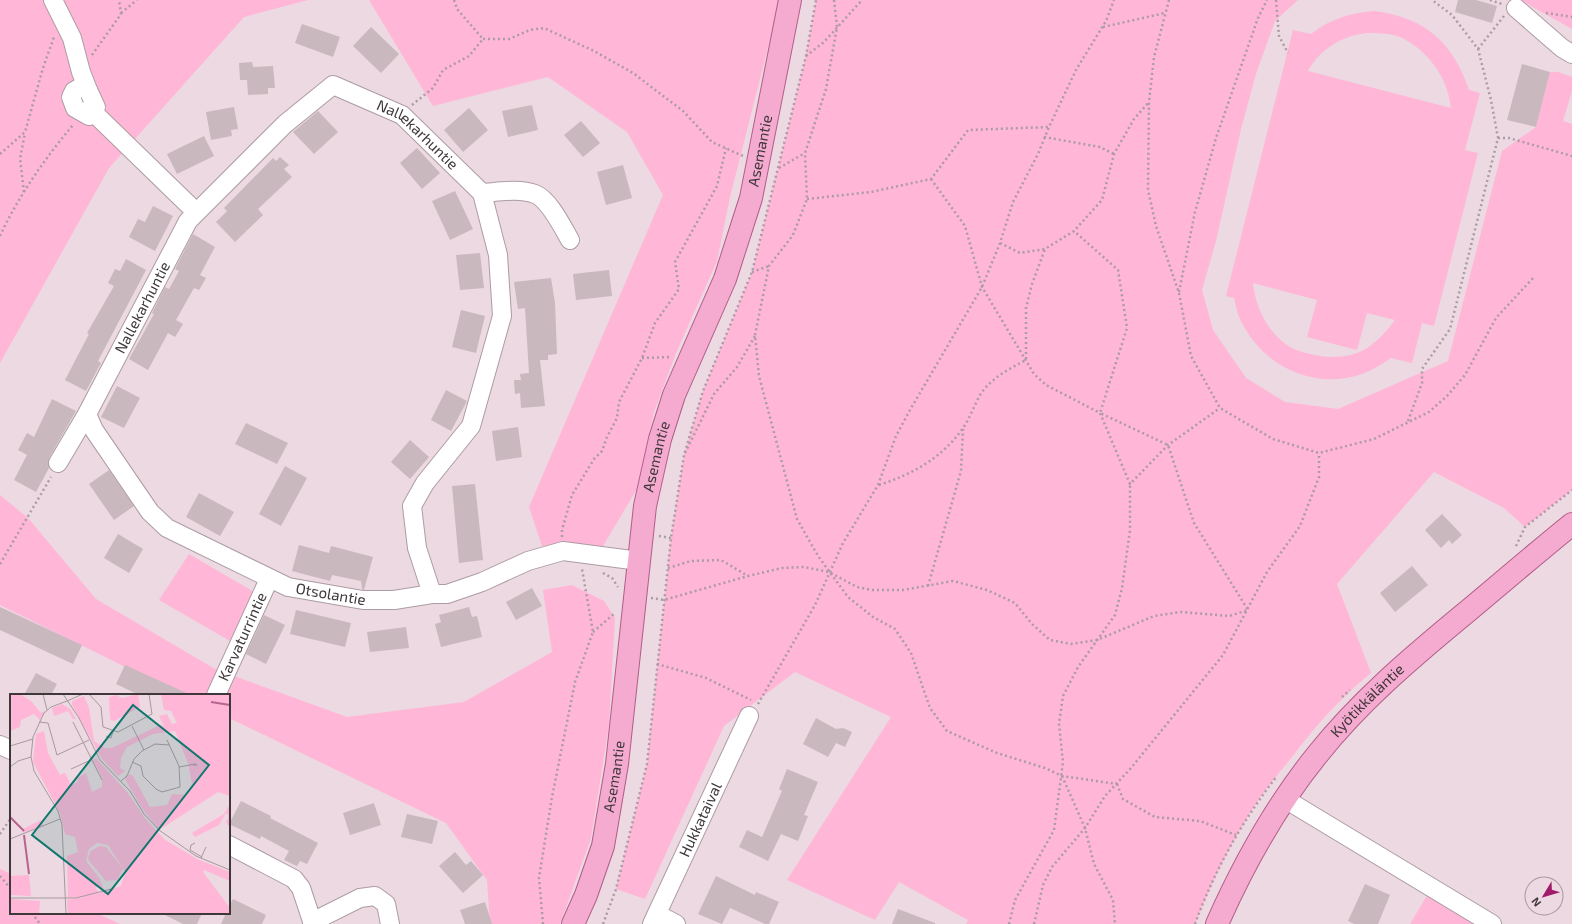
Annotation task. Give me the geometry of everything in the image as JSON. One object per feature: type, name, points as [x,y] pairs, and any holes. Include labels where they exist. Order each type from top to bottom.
[{"type":"main road","name":"Asemantie","points":[[573,924],[586,895],[603,846],[617,764],[645,506],[660,439],[674,395],[725,279],[752,198],[790,0]]},
{"type":"main road","name":"Kyötikkäläntie","points":[[1217,924],[1244,865],[1285,798],[1317,754],[1358,708],[1412,658],[1572,524]]},
{"type":"street","points":[[53,0],[72,38],[81,72],[96,107],[88,113],[196,212]]},
{"type":"street","points":[[1511,11],[1572,54]]},
{"type":"street","name":"Nallekarhuntie","points":[[58,463],[87,414],[188,221],[285,124],[333,85],[402,115],[482,194]]},
{"type":"street","points":[[432,594],[417,548],[412,506],[425,483],[471,426],[502,316],[498,256],[482,194],[509,191],[535,194],[556,214],[570,240]]},
{"type":"street","name":"Otsolantie","points":[[87,414],[94,430],[150,512],[167,528],[288,587],[363,600],[394,600],[432,594],[447,594],[482,582],[528,561],[563,551],[639,561]]},
{"type":"street","name":"Karvaturrintie","points":[[216,694],[269,579]]},
{"type":"street","name":"Hukkataival","points":[[654,919],[754,709]]},
{"type":"street","points":[[0,745],[10,750]]},
{"type":"street","points":[[1285,798],[1492,924]]},
{"type":"street","points":[[230,846],[294,879],[301,888],[312,923],[360,898],[375,896],[386,904],[390,924]]},
{"type":"street","points":[[654,919],[676,924]]},
{"type":"path","points":[[119,0],[121,14]]},
{"type":"path","points":[[81,72],[121,14],[137,0]]},
{"type":"path","points":[[454,0],[457,9],[483,39],[509,39],[530,30],[544,28],[594,51],[633,73],[683,111],[712,142],[746,157]]},
{"type":"path","points":[[603,924],[616,889],[646,764],[671,538],[684,455],[703,391],[752,272],[779,169],[806,56],[816,0]]},
{"type":"path","points":[[834,0],[837,27],[826,89],[805,153],[807,199],[793,235],[769,266],[755,335],[759,376],[797,519],[818,556],[848,597],[873,617],[895,629],[911,653],[930,708],[947,731],[997,753],[1045,768],[1062,776],[1117,784]]},
{"type":"path","points":[[806,56],[824,42],[862,0]]},
{"type":"path","points":[[657,664],[706,678],[754,709],[815,605],[843,543],[878,485],[900,430],[954,332],[982,287],[1000,243],[1013,202],[1038,154],[1044,137],[1076,70],[1102,28],[1114,0]]},
{"type":"path","points":[[1169,0],[1154,57],[1149,102],[1148,190],[1156,226],[1179,293],[1190,356],[1220,408],[1273,439],[1319,453],[1374,439],[1407,421],[1429,412],[1448,395],[1464,375],[1496,318],[1534,277]]},
{"type":"path","points":[[1179,293],[1195,212],[1216,138],[1255,25],[1267,0]]},
{"type":"path","points":[[1276,0],[1279,36],[1288,53]]},
{"type":"path","points":[[1407,421],[1422,383],[1422,369],[1450,329],[1498,138],[1491,100],[1478,49],[1452,14],[1432,0]]},
{"type":"path","points":[[1478,49],[1511,11]]},
{"type":"path","points":[[1102,28],[1165,13]]},
{"type":"path","points":[[24,192],[20,158],[25,132],[43,68],[62,16]]},
{"type":"path","points":[[402,115],[433,88],[442,70],[469,56],[483,39]]},
{"type":"path","points":[[1000,243],[1020,253],[1045,249],[1074,231],[1102,200],[1114,154],[1134,119],[1149,102]]},
{"type":"path","points":[[0,236],[11,213],[24,192],[60,140],[88,113]]},
{"type":"path","points":[[807,199],[871,192],[931,179],[968,130],[1049,127]]},
{"type":"path","points":[[0,154],[25,132]]},
{"type":"path","points":[[1044,137],[1100,147],[1114,154]]},
{"type":"path","points":[[1498,138],[1509,138],[1572,156]]},
{"type":"path","points":[[563,551],[562,530],[572,494],[594,459],[602,451],[607,437],[617,418],[619,402],[642,358],[655,323],[679,289],[674,262],[717,186],[726,148]]},
{"type":"path","points":[[779,169],[805,153]]},
{"type":"path","points":[[931,179],[965,226],[982,287],[1034,374],[1046,385],[1100,413],[1168,445],[1194,523],[1248,610]]},
{"type":"path","points":[[1009,924],[1015,900],[1054,830],[1064,762],[1059,724],[1063,696],[1078,667],[1115,615],[1122,588],[1130,530],[1130,484],[1100,413],[1127,328],[1118,270],[1074,231]]},
{"type":"path","points":[[1026,360],[1026,308],[1032,284],[1045,249]]},
{"type":"path","points":[[752,272],[769,266]]},
{"type":"path","points":[[684,455],[714,394],[736,367],[755,335]]},
{"type":"path","points":[[642,358],[683,357],[690,359]]},
{"type":"path","points":[[878,485],[905,477],[917,470],[946,448],[963,428],[981,394],[1002,372],[1026,360]]},
{"type":"path","points":[[1130,484],[1168,445],[1220,408]]},
{"type":"path","points":[[928,586],[961,471],[963,428]]},
{"type":"path","points":[[1034,924],[1043,885],[1052,867],[1085,828],[1105,796],[1117,784],[1223,655],[1267,572],[1300,526],[1319,478],[1319,453]]},
{"type":"path","points":[[0,564],[58,463]]},
{"type":"path","points":[[1525,527],[1572,490]]},
{"type":"path","points":[[658,536],[671,538]]},
{"type":"path","points":[[668,568],[691,561],[721,560],[748,576]]},
{"type":"path","points":[[581,566],[593,632]]},
{"type":"path","points":[[664,600],[748,576],[790,568],[804,567],[829,572],[856,587],[872,590],[903,590],[953,581],[987,590],[1015,603],[1032,624],[1050,640],[1071,644],[1097,640],[1154,616],[1181,612],[1229,616],[1248,610]]},
{"type":"path","points":[[543,924],[539,878],[551,804],[575,682],[593,632],[621,608],[635,606]]},
{"type":"path","points":[[1062,776],[1085,828],[1094,864],[1113,900],[1115,924]]},
{"type":"path","points":[[1117,784],[1123,799],[1155,817],[1200,821],[1236,836]]},
{"type":"path","points":[[0,834],[10,819]]},
{"type":"path","points":[[0,876],[10,888]]},
{"type":"path","points":[[33,914],[40,924]]},
{"type":"shaded area","points":[[0,0],[308,0],[244,17],[109,168],[0,363]]},
{"type":"shaded area","points":[[369,0],[780,0],[730,197],[717,261],[676,353],[654,412],[637,489],[603,546],[542,546],[529,507],[663,195],[627,132],[548,77],[433,106]]},
{"type":"shaded area","points":[[816,0],[1298,0],[1275,21],[1256,74],[1241,129],[1216,241],[1202,290],[1213,330],[1246,378],[1285,402],[1338,409],[1448,361],[1502,151],[1536,127],[1550,72],[1558,72],[1572,77],[1572,91],[1563,121],[1572,124],[1572,490],[1525,527],[1504,508],[1434,472],[1337,584],[1371,673],[1349,692],[1319,723],[1261,796],[1228,852],[1195,924],[966,924],[968,920],[899,882],[875,920],[787,880],[891,717],[795,672],[724,726],[645,899],[616,889],[647,764],[671,538],[684,455],[703,391],[752,272],[806,56]]},
{"type":"shaded area","points":[[1520,0],[1572,0],[1572,29]]},
{"type":"shaded area","points":[[1374,11],[1392,14],[1408,19],[1422,26],[1445,45],[1462,73],[1469,90],[1480,93],[1465,150],[1478,153],[1434,326],[1422,323],[1412,363],[1391,358],[1374,369],[1362,374],[1344,378],[1325,379],[1307,376],[1290,370],[1275,361],[1261,349],[1249,335],[1239,317],[1234,298],[1226,296],[1293,30],[1311,34],[1325,24],[1349,15]],"holes":[[[1366,33],[1400,37],[1419,49],[1428,57],[1441,76],[1446,86],[1451,108],[1308,71],[1319,56],[1332,45],[1348,37]],[[1253,283],[1317,300],[1307,337],[1357,350],[1367,313],[1395,320],[1376,341],[1357,353],[1346,356],[1330,357],[1305,353],[1293,349],[1282,342],[1264,320],[1254,292]]]},
{"type":"shaded area","points":[[0,495],[28,518],[96,599],[215,669],[347,717],[464,702],[552,652],[543,590],[572,585],[604,601],[615,618],[609,725],[591,838],[560,924],[490,924],[487,880],[446,823],[230,718],[230,694],[180,694],[0,605]]},
{"type":"shaded area","points":[[189,554],[254,592],[230,641],[159,600]]},
{"type":"shaded area","points":[[0,869],[10,874],[10,914],[98,914],[120,924],[0,924]]},
{"type":"shaded area","points":[[1428,894],[1479,924],[1410,924]]},
{"type":"building","points":[[1458,0],[1476,0],[1497,6],[1492,23],[1455,12]]},
{"type":"building","points":[[302,24],[340,37],[333,57],[295,43]]},
{"type":"building","points":[[371,27],[399,54],[381,73],[353,46]]},
{"type":"building","points":[[252,62],[253,67],[273,66],[275,88],[268,88],[268,94],[248,95],[247,80],[240,80],[239,63]]},
{"type":"building","points":[[1522,64],[1550,72],[1536,127],[1507,120]]},
{"type":"building","points":[[532,105],[538,130],[508,137],[502,111]]},
{"type":"building","points":[[234,107],[238,129],[231,130],[232,136],[211,140],[206,112]]},
{"type":"building","points":[[469,108],[488,130],[463,152],[444,130]]},
{"type":"building","points":[[318,111],[338,132],[314,154],[293,132]]},
{"type":"building","points":[[581,121],[600,143],[583,157],[564,135]]},
{"type":"building","points":[[204,136],[214,156],[177,174],[167,154]]},
{"type":"building","points":[[417,148],[440,173],[422,189],[400,163]]},
{"type":"building","points":[[280,157],[289,165],[284,169],[292,177],[258,209],[263,215],[235,242],[216,222],[227,211],[224,208],[273,158],[276,161]]},
{"type":"building","points":[[623,165],[632,198],[606,205],[597,172]]},
{"type":"building","points":[[455,191],[473,229],[450,240],[432,201]]},
{"type":"building","points":[[153,206],[173,216],[155,251],[129,237],[138,219],[145,222]]},
{"type":"building","points":[[193,234],[215,247],[200,275],[206,278],[199,290],[194,288],[176,320],[183,324],[175,337],[168,333],[148,370],[129,359],[154,314],[152,313],[165,287],[169,289],[179,271],[175,269]]},
{"type":"building","points":[[480,253],[484,288],[460,290],[456,255]]},
{"type":"building","points":[[126,259],[146,270],[98,361],[101,363],[86,391],[65,380],[89,334],[87,333],[114,286],[108,283],[115,269],[120,271]]},
{"type":"building","points":[[609,270],[612,296],[576,300],[573,274]]},
{"type":"building","points":[[551,278],[555,303],[557,354],[548,355],[548,360],[540,360],[545,406],[521,408],[520,393],[515,394],[514,380],[521,380],[520,374],[529,373],[525,308],[518,309],[514,282]]},
{"type":"building","points":[[461,310],[485,316],[476,353],[452,347]]},
{"type":"building","points":[[117,386],[140,398],[124,428],[101,417]]},
{"type":"building","points":[[446,390],[467,401],[451,431],[431,420]]},
{"type":"building","points":[[52,399],[76,411],[49,458],[49,468],[36,492],[14,480],[27,455],[18,450],[27,433],[34,437]]},
{"type":"building","points":[[246,423],[288,443],[277,464],[235,444]]},
{"type":"building","points":[[518,427],[522,457],[496,461],[492,431]]},
{"type":"building","points":[[410,440],[429,457],[410,479],[391,462]]},
{"type":"building","points":[[285,466],[307,478],[281,526],[259,514]]},
{"type":"building","points":[[109,470],[134,506],[114,520],[89,484]]},
{"type":"building","points":[[475,484],[483,560],[459,563],[452,486]]},
{"type":"building","points":[[199,493],[234,512],[220,536],[186,517]]},
{"type":"building","points":[[1442,514],[1462,535],[1452,544],[1449,540],[1441,548],[1425,530]]},
{"type":"building","points":[[118,534],[143,549],[129,573],[104,558]]},
{"type":"building","points":[[299,545],[329,553],[331,546],[373,557],[364,590],[362,589],[361,581],[332,575],[330,581],[292,571]]},
{"type":"building","points":[[1412,566],[1428,585],[1395,612],[1380,593]]},
{"type":"building","points":[[532,588],[542,606],[516,620],[506,602]]},
{"type":"building","points":[[0,607],[82,645],[73,664],[0,630]]},
{"type":"building","points":[[469,607],[472,617],[477,616],[482,637],[441,647],[435,624],[441,622],[439,615]]},
{"type":"building","points":[[296,610],[351,623],[345,647],[290,634]]},
{"type":"building","points":[[264,615],[285,625],[266,664],[246,654]]},
{"type":"building","points":[[406,627],[409,648],[370,652],[367,632]]},
{"type":"building","points":[[125,665],[189,694],[137,694],[116,684]]},
{"type":"building","points":[[36,673],[57,684],[52,694],[25,694]]},
{"type":"building","points":[[816,718],[836,729],[843,728],[852,732],[845,747],[836,743],[828,757],[803,744]]},
{"type":"building","points":[[787,769],[818,782],[804,815],[808,816],[798,841],[781,834],[768,861],[739,847],[747,830],[762,837],[782,791],[779,789]]},
{"type":"building","points":[[241,801],[318,843],[307,864],[300,861],[297,866],[284,860],[289,851],[261,836],[260,839],[230,824]]},
{"type":"building","points":[[374,803],[381,825],[350,835],[343,813]]},
{"type":"building","points":[[407,814],[438,821],[432,844],[401,837]]},
{"type":"building","points":[[455,852],[466,865],[471,861],[483,875],[463,893],[439,866]]},
{"type":"building","points":[[716,876],[755,895],[756,892],[779,902],[769,924],[765,924],[730,908],[722,924],[698,914]]},
{"type":"building","points":[[1365,884],[1390,895],[1378,924],[1354,924],[1348,921]]},
{"type":"building","points":[[233,899],[266,915],[262,924],[221,924],[226,914],[230,914],[230,904]]},
{"type":"building","points":[[485,902],[492,924],[465,924],[460,910]]},
{"type":"building","points":[[898,909],[935,923],[935,924],[892,924]]},
{"type":"building","points":[[163,914],[202,914],[197,924],[183,924]]}]
